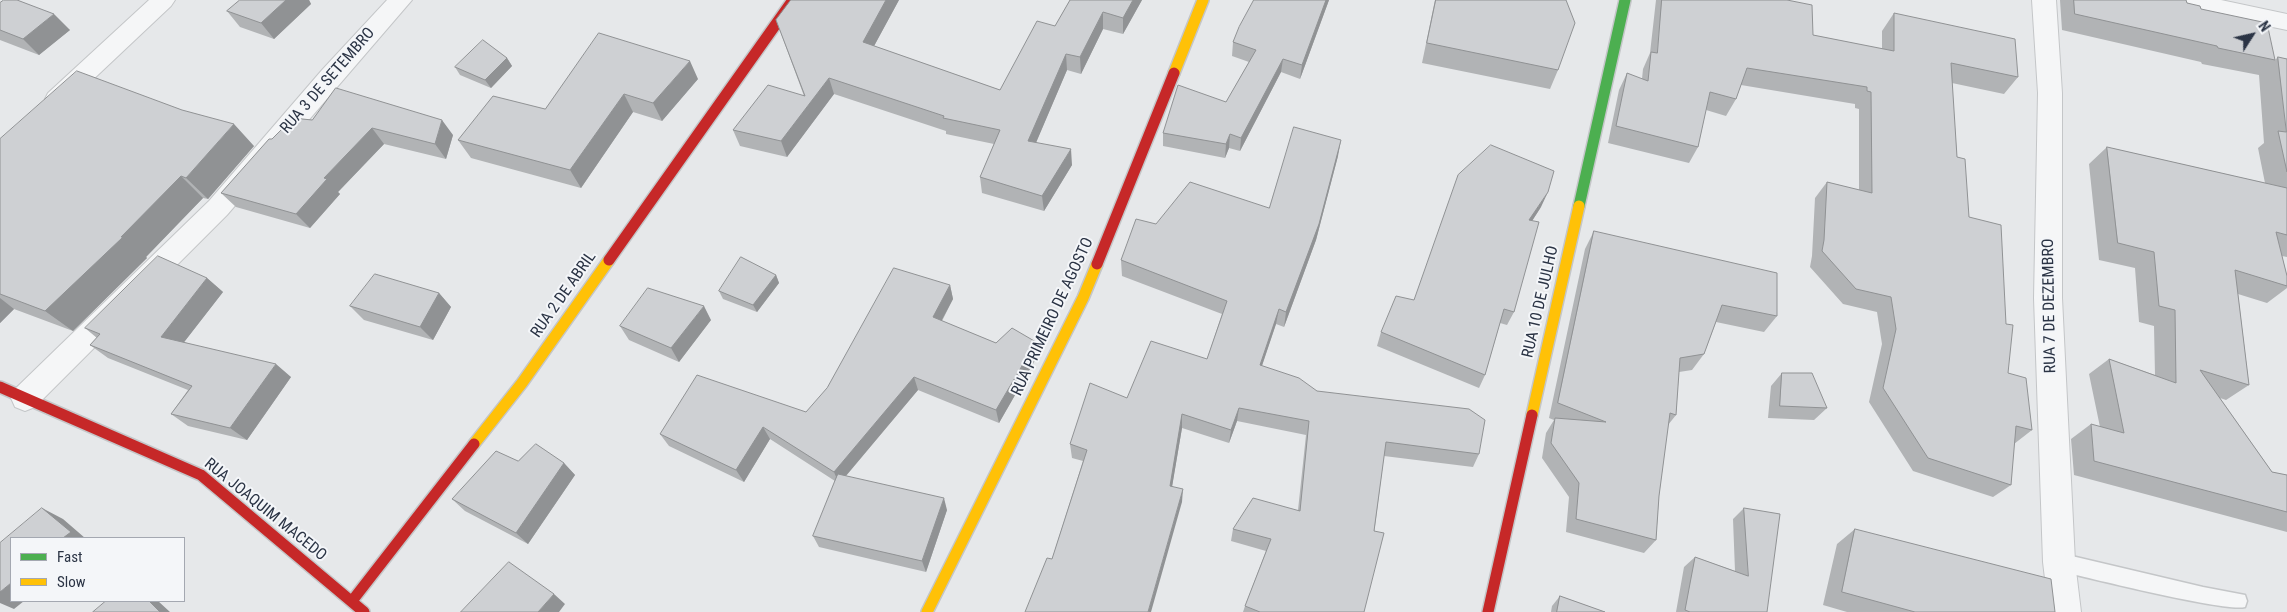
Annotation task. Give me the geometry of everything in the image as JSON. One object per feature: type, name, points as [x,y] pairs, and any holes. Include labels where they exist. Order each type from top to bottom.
[{"type":"street","points":[[42,114],[163,0]]},
{"type":"street","name":"RUA 3 DE SETEMBRO","points":[[25,398],[218,208],[400,0]]},
{"type":"street","name":"RUA 2 DE ABRIL","points":[[352,601],[522,383],[793,0]]},
{"type":"street","name":"RUA PRIMEIRO DE AGOSTO","points":[[927,612],[1083,298],[1203,0]]},
{"type":"street","name":"RUA 10 DE JULHO","points":[[1488,612],[1625,0]]},
{"type":"street","name":"RUA 7 DE DEZEMBRO","points":[[2044,0],[2050,92],[2048,298],[2059,562],[2066,612]]},
{"type":"street","points":[[2181,0],[2287,22]]},
{"type":"street","name":"RUA JOAQUIM MACEDO","points":[[0,387],[201,475],[364,612]]},
{"type":"lane","points":[[2059,562],[2203,596],[2238,601]]},
{"type":"building","points":[[4,0],[17,0],[54,14],[23,39],[0,30],[0,3]]},
{"type":"building","points":[[240,0],[286,0],[261,23],[227,11]]},
{"type":"building","points":[[791,0],[886,0],[863,42],[1000,90],[1037,21],[1055,26],[1070,0],[1133,0],[1123,18],[1103,12],[1080,57],[1066,54],[1028,141],[1071,149],[1042,196],[980,177],[1000,130],[943,118],[944,116],[829,78],[781,141],[733,130],[768,85],[805,96],[776,20]]},
{"type":"building","points":[[1254,0],[1326,0],[1302,65],[1283,59],[1241,138],[1230,134],[1226,144],[1163,133],[1178,85],[1226,102],[1256,50],[1233,42]]},
{"type":"building","points":[[1436,0],[1566,0],[1575,23],[1558,70],[1427,43]]},
{"type":"building","points":[[1662,0],[1787,0],[1812,5],[1813,35],[1894,51],[1894,13],[2015,39],[2018,77],[1951,63],[1957,157],[1965,159],[1969,217],[2001,225],[2006,324],[2013,325],[2008,373],[2026,378],[2032,430],[2016,426],[2011,485],[1928,458],[1883,388],[1896,329],[1891,297],[1856,289],[1822,251],[1827,182],[1872,193],[1871,92],[1867,91],[1867,87],[1747,68],[1736,99],[1710,92],[1698,147],[1616,126],[1627,73],[1648,81],[1651,52],[1657,53]]},
{"type":"building","points":[[2074,0],[2186,0],[2187,3],[2200,6],[2201,9],[2267,23],[2275,60],[2075,14]]},
{"type":"building","points":[[599,33],[690,61],[653,103],[624,94],[570,170],[458,140],[493,96],[545,109]]},
{"type":"building","points":[[483,40],[507,58],[485,80],[455,67]]},
{"type":"building","points":[[2278,57],[2287,59],[2287,172],[2278,131],[2286,132]]},
{"type":"building","points":[[77,71],[182,110],[234,124],[186,178],[181,176],[121,237],[123,237],[45,311],[0,294],[0,139]]},
{"type":"building","points":[[336,88],[442,120],[435,144],[372,128],[324,178],[327,179],[296,214],[221,193],[269,139],[272,139],[293,118],[312,120]]},
{"type":"building","points":[[1294,127],[1341,140],[1319,224],[1286,312],[1279,309],[1260,365],[1299,378],[1317,391],[1469,409],[1485,420],[1479,454],[1386,442],[1374,531],[1384,533],[1364,612],[1260,612],[1245,606],[1271,539],[1233,529],[1253,498],[1300,511],[1309,421],[1239,408],[1231,430],[1182,414],[1170,486],[1183,489],[1148,612],[1025,612],[1047,558],[1052,559],[1087,450],[1070,444],[1090,383],[1127,398],[1151,341],[1207,359],[1227,301],[1121,260],[1136,219],[1156,224],[1190,182],[1269,208]]},
{"type":"building","points":[[1491,145],[1554,171],[1548,192],[1529,220],[1539,222],[1514,312],[1504,309],[1485,375],[1381,332],[1396,296],[1414,300],[1458,175]]},
{"type":"building","points":[[2107,147],[2287,188],[2287,235],[2276,232],[2287,276],[2287,286],[2235,270],[2249,385],[2200,370],[2272,472],[2287,475],[2287,512],[2094,461],[2091,424],[2124,433],[2109,359],[2176,383],[2175,310],[2159,306],[2154,252],[2118,243]]},
{"type":"building","points":[[1594,231],[1777,273],[1777,316],[1722,305],[1704,354],[1680,358],[1676,415],[1670,413],[1659,496],[1656,540],[1576,519],[1579,483],[1551,443],[1555,418],[1606,422],[1558,403]]},
{"type":"building","points":[[158,256],[207,278],[161,337],[276,364],[230,428],[171,414],[192,386],[90,345],[100,334],[85,328]]},
{"type":"building","points":[[741,257],[776,275],[753,305],[719,291]]},
{"type":"building","points":[[894,268],[950,285],[933,317],[996,343],[1012,328],[1036,342],[996,410],[914,377],[834,472],[763,427],[736,470],[660,434],[697,375],[806,412],[827,388]]},
{"type":"building","points":[[375,274],[439,293],[420,327],[350,306]]},
{"type":"building","points":[[648,288],[704,306],[671,348],[620,326]]},
{"type":"building","points":[[1782,373],[1812,373],[1827,408],[1780,406]]},
{"type":"building","points":[[536,444],[564,463],[516,533],[452,499],[496,451],[518,461]]},
{"type":"building","points":[[838,474],[944,498],[922,561],[813,536]]},
{"type":"building","points":[[42,508],[71,532],[64,537],[10,537],[10,584],[0,592],[0,543]]},
{"type":"building","points":[[1744,508],[1780,514],[1767,612],[1690,612],[1685,610],[1695,557],[1748,576]]},
{"type":"building","points":[[1855,529],[2051,579],[2055,612],[1915,612],[1842,592]]},
{"type":"building","points":[[509,562],[554,594],[538,612],[461,612]]},
{"type":"building","points":[[1560,596],[1605,612],[1557,612]]},
{"type":"building","points":[[105,602],[150,602],[160,612],[93,612]]},
{"type":"traffic: fast","points":[[1579,206],[1625,0]]},
{"type":"traffic: slow","points":[[1174,73],[1203,0]]},
{"type":"traffic: slow","points":[[1532,415],[1579,206]]},
{"type":"traffic: slow","points":[[474,444],[522,383],[609,260]]},
{"type":"traffic: slow","points":[[927,612],[1083,298],[1097,264]]},
{"type":"traffic: jam","points":[[609,260],[793,0]]},
{"type":"traffic: jam","points":[[1097,264],[1174,73]]},
{"type":"traffic: jam","points":[[0,387],[201,475],[364,612]]},
{"type":"traffic: jam","points":[[1488,612],[1532,415]]},
{"type":"traffic: jam","points":[[352,601],[474,444]]}]
